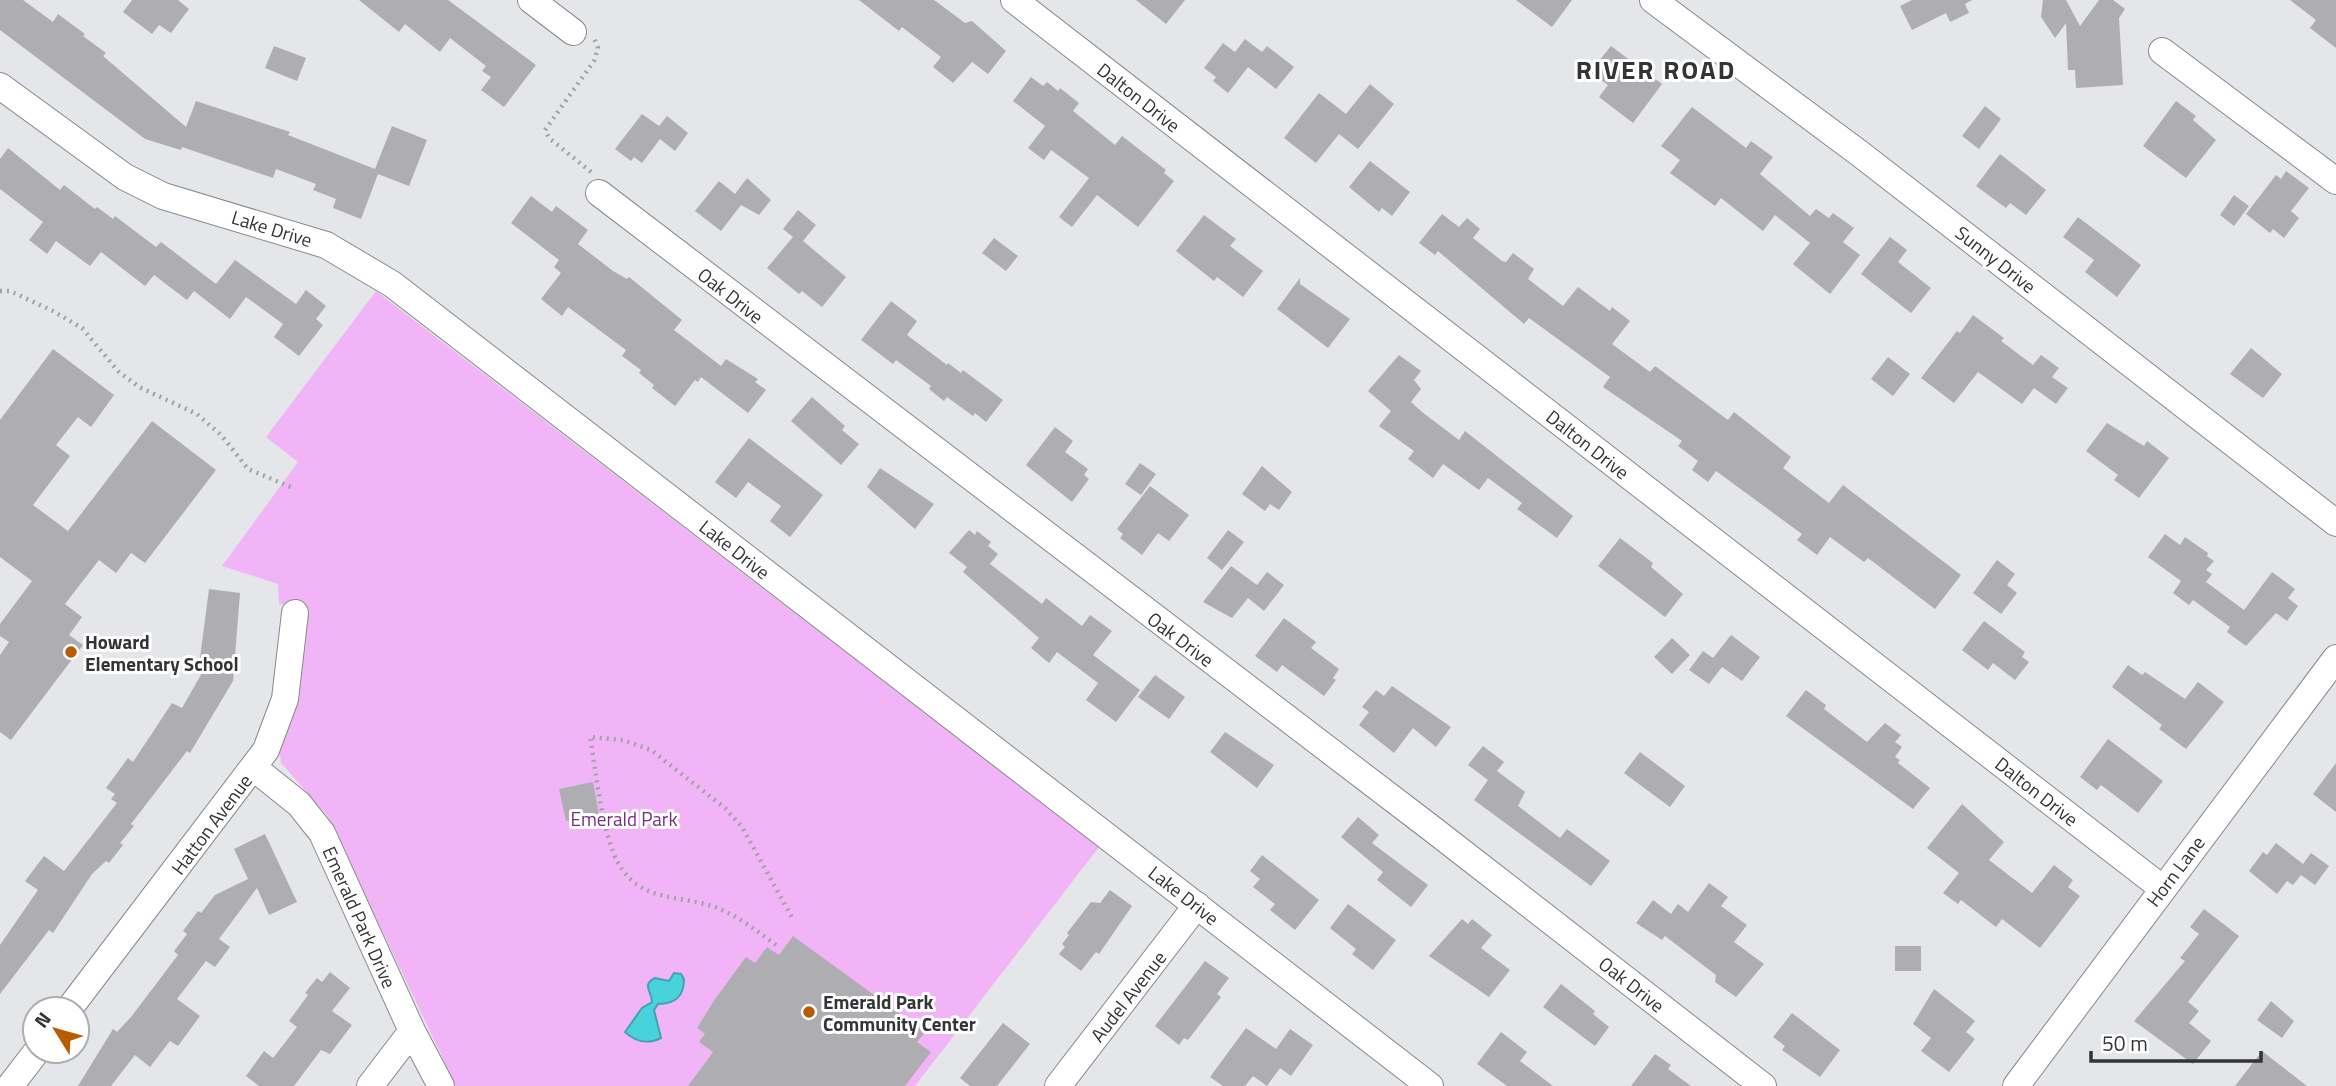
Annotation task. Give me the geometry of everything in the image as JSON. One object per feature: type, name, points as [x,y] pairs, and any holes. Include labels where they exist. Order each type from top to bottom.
[{"type":"street","points":[[531,0],[582,34]]},
{"type":"street","name":"Dalton Drive","points":[[1014,0],[2162,888]]},
{"type":"street","name":"Sunny Drive","points":[[1653,0],[1859,153],[2336,523]]},
{"type":"street","points":[[2162,51],[2336,181]]},
{"type":"street","name":"Lake Drive","points":[[0,86],[125,177],[163,196],[326,245],[392,284],[1430,1086]]},
{"type":"street","name":"Oak Drive","points":[[598,192],[1432,828],[1763,1086]]},
{"type":"street","name":"Hatton Avenue","points":[[80,995],[266,750],[285,699],[295,613]]},
{"type":"street","name":"Horn Lane","points":[[2016,1086],[2336,658]]},
{"type":"street","name":"Emerald Park Drive","points":[[254,768],[299,804],[322,833],[412,1031],[440,1086]]},
{"type":"street","name":"Audel Avenue","points":[[1058,1086],[1197,905]]},
{"type":"street","points":[[370,1086],[412,1031]]},
{"type":"street","points":[[10,1086],[26,1065]]},
{"type":"path","points":[[582,34],[598,48],[594,61],[545,130],[549,138],[591,172],[598,192]]},
{"type":"path","points":[[0,291],[10,291],[52,310],[82,328],[118,371],[139,387],[197,414],[222,436],[248,469],[293,488]]},
{"type":"path","points":[[776,945],[730,914],[708,905],[676,901],[656,894],[639,885],[622,870],[613,853],[607,830],[590,737],[624,740],[651,750],[725,808],[742,827],[794,921]]},
{"type":"green space","name":"Emerald Park","points":[[376,291],[1099,847],[915,1086],[456,1086],[327,815],[281,763],[279,745],[297,687],[308,607],[279,604],[278,584],[222,566],[298,462],[266,437]]},
{"type":"water","points":[[674,973],[681,974],[684,979],[680,995],[674,1001],[658,1004],[654,1010],[661,1038],[646,1042],[625,1032],[642,1008],[652,1002],[649,983],[655,978],[669,981]]},
{"type":"building","points":[[0,0],[23,0],[53,22],[58,14],[85,34],[83,36],[106,53],[103,56],[186,127],[196,101],[290,132],[288,135],[375,169],[392,126],[427,140],[409,186],[378,174],[361,219],[333,208],[336,199],[313,190],[316,184],[276,169],[273,178],[182,147],[181,150],[145,139],[0,30]]},
{"type":"building","points":[[132,0],[178,0],[189,9],[171,33],[159,25],[152,34],[123,12]]},
{"type":"building","points":[[359,0],[448,0],[536,65],[504,107],[481,90],[491,77],[482,71],[486,66],[450,38],[440,52],[405,24],[399,32]]},
{"type":"building","points":[[859,0],[934,0],[965,23],[972,21],[1006,51],[988,74],[972,62],[953,83],[933,67],[941,57],[902,27],[899,31]]},
{"type":"building","points":[[1136,0],[1185,0],[1166,24]]},
{"type":"building","points":[[1516,0],[1572,0],[1552,27]]},
{"type":"building","points":[[1912,0],[1972,0],[1965,4],[1969,13],[1950,22],[1946,13],[1912,30],[1900,6]]},
{"type":"building","points":[[2043,0],[2066,0],[2080,26],[2099,0],[2113,0],[2125,9],[2119,18],[2123,85],[2076,88],[2075,70],[2068,70],[2066,23],[2055,38],[2041,17]]},
{"type":"building","points":[[2290,0],[2336,0],[2336,48],[2310,28],[2316,20]]},
{"type":"building","points":[[1245,39],[1262,52],[1267,46],[1294,67],[1276,89],[1248,67],[1228,93],[1213,81],[1216,77],[1204,68],[1223,43],[1235,52]]},
{"type":"building","points":[[274,46],[306,58],[297,81],[265,68]]},
{"type":"building","points":[[1611,46],[1662,84],[1633,123],[1599,97],[1608,85],[1590,72]]},
{"type":"building","points":[[1031,77],[1043,86],[1047,82],[1058,91],[1060,88],[1079,103],[1073,111],[1115,145],[1122,136],[1166,170],[1164,173],[1174,181],[1138,227],[1097,195],[1072,227],[1059,217],[1089,178],[1051,150],[1044,160],[1028,148],[1045,126],[1013,101]]},
{"type":"building","points":[[1370,84],[1394,104],[1358,149],[1339,134],[1316,163],[1284,138],[1319,93],[1346,114]]},
{"type":"building","points":[[2176,101],[2196,116],[2193,120],[2216,140],[2186,178],[2143,146]]},
{"type":"building","points":[[1985,106],[2001,119],[1979,149],[1962,136]]},
{"type":"building","points":[[1692,107],[1746,148],[1751,141],[1773,157],[1760,174],[1810,216],[1816,209],[1829,218],[1833,213],[1854,228],[1843,242],[1860,255],[1830,294],[1793,264],[1810,243],[1775,215],[1763,231],[1721,198],[1715,206],[1670,173],[1680,160],[1661,146]]},
{"type":"building","points":[[642,114],[659,126],[667,116],[688,133],[675,151],[660,139],[642,163],[634,157],[631,161],[615,149]]},
{"type":"building","points":[[8,148],[60,190],[64,185],[95,209],[97,207],[113,219],[115,216],[156,247],[161,242],[216,284],[235,260],[296,304],[306,290],[326,306],[316,319],[323,325],[299,356],[274,337],[283,324],[246,297],[230,319],[194,291],[187,300],[154,275],[145,286],[101,252],[90,266],[56,241],[47,254],[29,240],[43,222],[0,189],[0,159]]},
{"type":"building","points":[[2000,154],[2046,190],[2026,215],[2010,203],[2006,208],[1976,186]]},
{"type":"building","points":[[1370,161],[1410,192],[1392,216],[1382,208],[1379,212],[1349,187]]},
{"type":"building","points":[[2286,171],[2309,188],[2291,211],[2299,218],[2284,238],[2273,229],[2270,233],[2246,214],[2276,175],[2281,179]]},
{"type":"building","points":[[747,178],[771,200],[759,215],[741,205],[721,231],[695,211],[719,181],[735,194]]},
{"type":"building","points":[[2234,195],[2249,206],[2234,226],[2220,215]]},
{"type":"building","points":[[531,196],[552,212],[556,206],[588,230],[578,244],[613,271],[627,279],[629,277],[682,320],[674,330],[721,366],[726,359],[758,379],[755,382],[766,390],[748,413],[701,377],[698,382],[695,380],[675,406],[652,388],[654,385],[639,373],[641,370],[622,356],[626,350],[568,307],[562,316],[541,299],[561,273],[554,267],[559,260],[511,223]]},
{"type":"building","points":[[798,210],[816,225],[803,241],[846,277],[822,307],[802,291],[799,294],[767,268],[793,237],[783,229]]},
{"type":"building","points":[[1442,214],[1459,227],[1467,218],[1480,229],[1473,238],[1502,261],[1506,262],[1513,253],[1534,269],[1528,279],[1563,306],[1578,287],[1610,311],[1612,307],[1630,321],[1612,344],[1650,372],[1655,366],[1728,420],[1734,412],[1791,457],[1783,468],[1829,503],[1843,485],[1961,575],[1935,609],[1868,558],[1864,562],[1830,537],[1817,555],[1797,540],[1802,534],[1716,471],[1708,482],[1692,470],[1698,461],[1678,446],[1682,441],[1603,387],[1610,377],[1529,318],[1524,324],[1438,251],[1435,255],[1419,243]]},
{"type":"building","points":[[1204,215],[1236,239],[1230,246],[1263,271],[1243,297],[1217,277],[1214,281],[1176,251]]},
{"type":"building","points":[[2078,217],[2141,265],[2117,297],[2085,272],[2094,260],[2063,237]]},
{"type":"building","points":[[1890,237],[1907,250],[1898,262],[1931,288],[1911,313],[1861,274]]},
{"type":"building","points":[[994,238],[1018,256],[1006,271],[982,253]]},
{"type":"building","points":[[1300,278],[1300,284],[1350,319],[1328,348],[1277,309]]},
{"type":"building","points":[[891,301],[917,321],[907,335],[947,365],[948,363],[961,373],[963,370],[1003,400],[986,422],[947,397],[944,401],[929,389],[931,386],[896,360],[893,364],[861,340]]},
{"type":"building","points":[[1973,315],[2004,338],[2001,341],[2033,365],[2041,355],[2059,368],[2052,377],[2068,388],[2056,404],[2034,388],[2022,404],[1978,372],[1954,403],[1921,378],[1957,331],[1960,333]]},
{"type":"building","points":[[2251,348],[2282,374],[2263,398],[2230,374]]},
{"type":"building","points":[[53,349],[114,395],[91,427],[78,417],[56,445],[70,456],[33,505],[68,531],[152,421],[216,470],[145,563],[131,553],[116,573],[99,560],[65,604],[82,617],[69,635],[83,645],[11,740],[0,732],[0,655],[9,642],[0,636],[0,624],[32,581],[0,557],[0,420]]},
{"type":"building","points":[[1399,355],[1421,371],[1414,380],[1421,389],[1411,402],[1459,440],[1465,431],[1573,516],[1557,538],[1517,509],[1522,503],[1488,478],[1479,490],[1443,464],[1433,478],[1408,459],[1414,451],[1379,426],[1391,411],[1368,391]]},
{"type":"building","points":[[1888,357],[1910,374],[1893,396],[1871,379]]},
{"type":"building","points":[[812,397],[845,426],[842,430],[859,444],[841,465],[791,421]]},
{"type":"building","points":[[2107,423],[2144,446],[2147,441],[2169,458],[2139,498],[2114,480],[2118,475],[2086,451]]},
{"type":"building","points":[[1055,427],[1073,441],[1065,452],[1088,469],[1084,475],[1089,479],[1072,502],[1026,465]]},
{"type":"building","points":[[749,438],[823,495],[790,537],[770,521],[781,506],[748,482],[736,498],[715,482]]},
{"type":"building","points":[[1140,463],[1156,474],[1141,495],[1125,484]]},
{"type":"building","points":[[1262,466],[1292,492],[1279,510],[1270,504],[1265,511],[1242,494]]},
{"type":"building","points":[[880,468],[934,504],[915,529],[867,487]]},
{"type":"building","points":[[1150,486],[1189,515],[1169,541],[1158,533],[1142,555],[1120,538],[1123,534],[1117,529]]},
{"type":"building","points":[[969,530],[975,535],[977,531],[991,542],[988,546],[998,554],[990,564],[1042,604],[1046,598],[1082,626],[1090,615],[1112,631],[1093,655],[1140,690],[1116,722],[1086,700],[1098,683],[1057,652],[1049,663],[1031,648],[1039,638],[963,572],[967,567],[949,553]]},
{"type":"building","points":[[1228,530],[1244,542],[1222,570],[1207,558]]},
{"type":"building","points":[[2165,534],[2180,545],[2185,537],[2208,553],[2207,556],[2214,561],[2206,570],[2212,574],[2206,582],[2244,610],[2272,572],[2295,589],[2288,598],[2298,606],[2287,621],[2276,613],[2246,646],[2227,632],[2230,627],[2193,600],[2189,605],[2173,593],[2181,581],[2148,557]]},
{"type":"building","points":[[1620,538],[1653,563],[1651,567],[1683,594],[1665,617],[1598,566]]},
{"type":"building","points":[[1997,560],[2015,574],[2007,585],[2017,593],[2001,614],[1973,593]]},
{"type":"building","points":[[1231,566],[1257,585],[1267,572],[1284,585],[1264,611],[1248,598],[1232,618],[1203,602]]},
{"type":"building","points":[[209,589],[240,593],[233,681],[190,753],[187,751],[131,824],[134,826],[120,843],[123,845],[109,863],[106,861],[92,874],[53,933],[49,930],[0,994],[0,945],[38,890],[25,881],[44,856],[64,871],[117,803],[111,799],[115,794],[106,788],[128,758],[133,762],[172,703],[182,708],[210,659],[200,658]]},
{"type":"building","points":[[1284,618],[1316,642],[1311,648],[1339,669],[1333,678],[1336,680],[1324,696],[1282,665],[1277,672],[1255,656]]},
{"type":"building","points":[[1984,621],[2025,652],[2022,657],[2029,662],[2015,680],[1993,663],[1988,670],[1962,650]]},
{"type":"building","points":[[1731,635],[1760,657],[1742,681],[1722,667],[1709,684],[1689,670],[1703,651],[1713,658]]},
{"type":"building","points":[[1672,638],[1690,655],[1672,674],[1654,657]]},
{"type":"building","points":[[2128,665],[2142,675],[2145,672],[2185,699],[2198,682],[2224,702],[2186,749],[2159,729],[2162,725],[2112,687]]},
{"type":"building","points":[[1155,675],[1185,697],[1169,719],[1138,697]]},
{"type":"building","points":[[1392,686],[1451,727],[1436,747],[1413,728],[1394,753],[1359,725],[1369,712],[1362,707],[1376,690],[1384,696]]},
{"type":"building","points":[[1806,690],[1826,705],[1824,709],[1867,742],[1885,723],[1901,735],[1895,742],[1902,747],[1895,757],[1900,760],[1898,763],[1930,788],[1913,809],[1786,716]]},
{"type":"building","points":[[1225,732],[1274,765],[1257,788],[1210,752]]},
{"type":"building","points":[[2108,739],[2163,781],[2138,813],[2101,785],[2097,790],[2080,777]]},
{"type":"building","points":[[1483,746],[1504,762],[1497,771],[1525,792],[1518,806],[1560,838],[1567,829],[1610,861],[1591,886],[1474,800],[1488,780],[1468,765]]},
{"type":"building","points":[[1640,752],[1685,786],[1670,807],[1624,773]]},
{"type":"building","points":[[2336,763],[2336,812],[2313,794]]},
{"type":"building","points":[[593,782],[599,815],[566,821],[559,789]]},
{"type":"building","points":[[1962,804],[2004,842],[1989,860],[2032,893],[2054,865],[2073,880],[2068,887],[2080,896],[2040,948],[2002,919],[1996,927],[1961,900],[1958,904],[1943,893],[1959,873],[1927,848]]},
{"type":"building","points":[[1358,817],[1379,835],[1372,843],[1428,885],[1411,907],[1377,880],[1383,872],[1341,837]]},
{"type":"building","points":[[265,834],[297,902],[269,915],[257,888],[219,939],[230,947],[215,967],[206,961],[177,999],[200,1016],[178,1046],[170,1041],[150,1067],[135,1055],[111,1086],[78,1086],[113,1029],[117,1032],[131,1017],[178,955],[174,951],[187,934],[183,931],[198,911],[201,913],[215,895],[248,879],[234,849]]},
{"type":"building","points":[[2276,843],[2303,864],[2311,853],[2329,866],[2315,885],[2301,875],[2293,885],[2287,881],[2277,894],[2249,871],[2263,852],[2267,855]]},
{"type":"building","points":[[1262,855],[1319,900],[1295,930],[1270,910],[1275,904],[1253,887],[1260,879],[1250,871]]},
{"type":"building","points":[[1709,883],[1728,897],[1721,906],[1747,925],[1734,942],[1764,964],[1736,997],[1715,982],[1716,975],[1665,936],[1662,940],[1636,923],[1653,900],[1671,914],[1678,904],[1688,912]]},
{"type":"building","points":[[1110,890],[1132,906],[1099,954],[1096,952],[1081,971],[1059,954],[1065,947],[1062,944],[1069,935],[1067,933],[1091,902],[1100,903]]},
{"type":"building","points":[[1348,904],[1396,940],[1373,970],[1352,954],[1356,949],[1330,928]]},
{"type":"building","points":[[2204,909],[2239,936],[2188,1002],[2199,1011],[2189,1023],[2211,1041],[2193,1064],[2134,1021],[2185,961],[2180,958],[2199,934],[2190,927]]},
{"type":"building","points":[[1462,919],[1468,924],[1472,919],[1492,935],[1481,948],[1510,970],[1489,997],[1429,956]]},
{"type":"building","name":"Emerald Park Community Center","points":[[793,936],[925,1032],[917,1042],[931,1052],[905,1086],[688,1086],[713,1052],[699,1042],[705,1034],[697,1028],[715,999],[746,957],[755,963],[767,947],[779,955]]},
{"type":"building","points":[[1895,946],[1921,946],[1921,971],[1895,971]]},
{"type":"building","points":[[1205,961],[1229,978],[1217,994],[1221,997],[1188,1040],[1184,1038],[1179,1045],[1155,1026]]},
{"type":"building","points":[[330,972],[350,988],[332,1011],[352,1025],[330,1054],[321,1050],[294,1086],[259,1086],[246,1076],[264,1051],[273,1058],[297,1027],[289,1021],[308,995],[305,993],[317,978],[322,982]]},
{"type":"building","points":[[1561,984],[1595,1011],[1593,1014],[1609,1027],[1595,1046],[1543,1007]]},
{"type":"building","points":[[1934,989],[1975,1021],[1966,1032],[1975,1039],[1949,1072],[1921,1051],[1931,1038],[1913,1024]]},
{"type":"building","points":[[2271,1001],[2294,1021],[2282,1038],[2257,1020]]},
{"type":"building","points":[[1792,1013],[1840,1050],[1820,1077],[1782,1050],[1785,1046],[1773,1037]]},
{"type":"building","points":[[1003,1023],[1030,1044],[997,1086],[970,1086],[960,1078]]},
{"type":"building","points":[[1246,1028],[1276,1049],[1290,1029],[1313,1045],[1291,1076],[1280,1068],[1267,1086],[1253,1076],[1245,1086],[1223,1086],[1210,1077]]},
{"type":"building","points":[[1501,1032],[1527,1052],[1520,1061],[1553,1086],[1507,1086],[1477,1064]]},
{"type":"building","points":[[2262,1051],[2307,1086],[2235,1086]]},
{"type":"building","points":[[1655,1054],[1671,1065],[1668,1069],[1691,1086],[1631,1086]]},
{"type":"place","name":"Howard Elementary School","points":[[71,652]]},
{"type":"place","name":"Emerald Park Community Center","points":[[809,1012]]},
{"type":"district","name":"RIVER ROAD","points":[[1656,69]]}]
